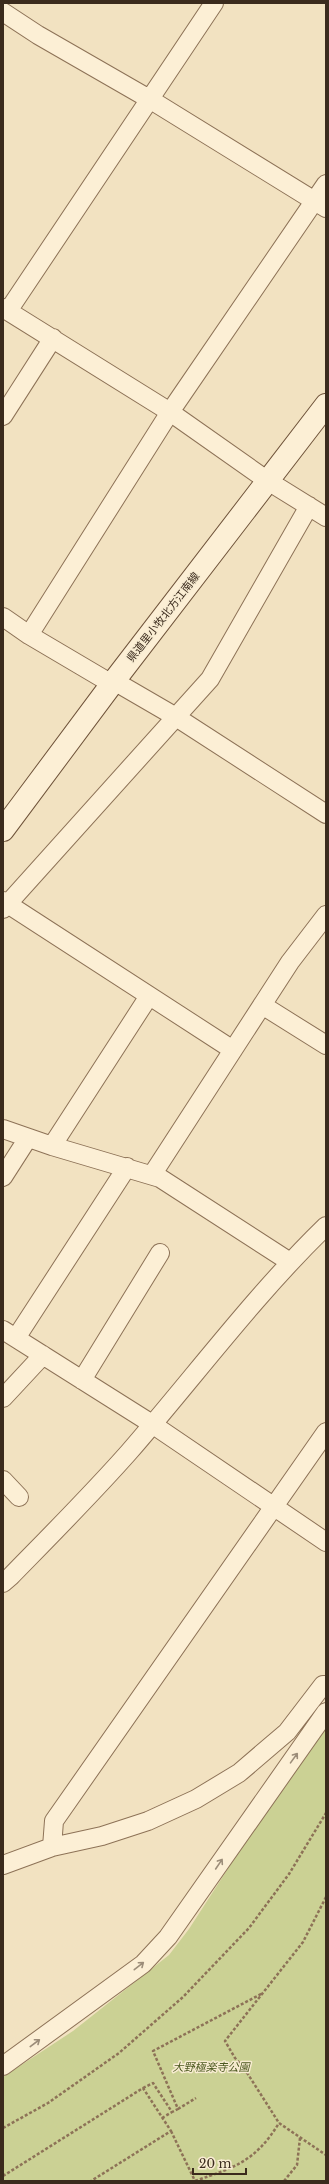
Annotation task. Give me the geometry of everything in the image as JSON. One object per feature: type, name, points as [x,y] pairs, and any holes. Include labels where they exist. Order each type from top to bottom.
[{"type":"main road","name":"県道里小牧北方江南線","points":[[3,830],[113,683],[326,405]]},
{"type":"street","points":[[214,3],[151,100],[6,310],[170,412],[268,481],[326,517]]},
{"type":"street","points":[[3,12],[38,35],[151,100],[321,204]]},
{"type":"street","points":[[29,635],[170,412],[321,204],[326,184]]},
{"type":"street","points":[[3,416],[53,338]]},
{"type":"street","points":[[233,1050],[4,905],[210,679],[309,506]]},
{"type":"street","points":[[3,617],[29,635],[176,717],[326,814]]},
{"type":"street","points":[[152,1175],[290,962],[326,915]]},
{"type":"street","points":[[52,1146],[149,996]]},
{"type":"street","points":[[262,1005],[326,1045]]},
{"type":"street","points":[[3,1129],[52,1146],[160,1178],[290,1262]]},
{"type":"street","points":[[3,1177],[28,1138]]},
{"type":"street","points":[[127,1167],[10,1334],[152,1424],[272,1507],[326,1542]]},
{"type":"street","points":[[3,1583],[10,1578],[128,1453],[237,1322],[290,1262],[326,1226]]},
{"type":"street","points":[[82,1380],[160,1253]]},
{"type":"street","points":[[3,1398],[43,1355]]},
{"type":"street","points":[[52,1847],[54,1821],[272,1507],[326,1432]]},
{"type":"street","points":[[3,1480],[19,1497]]},
{"type":"street","points":[[3,1865],[52,1847],[102,1836],[142,1823],[202,1795],[239,1773],[287,1732],[323,1685],[326,1685]]},
{"type":"street","points":[[3,2066],[143,1964],[168,1937],[326,1712]]},
{"type":"path","points":[[3,2128],[48,2103],[119,2053],[183,1997],[249,1928],[289,1874],[326,1813]]},
{"type":"path","points":[[326,1897],[303,1942],[225,2041],[234,2058],[244,2068],[278,2123],[326,2155]]},
{"type":"path","points":[[178,2108],[153,2051],[265,1992]]},
{"type":"path","points":[[3,2176],[153,2083],[172,2112]]},
{"type":"path","points":[[143,2088],[171,2131],[195,2181],[233,2168],[253,2156],[267,2142],[278,2123]]},
{"type":"path","points":[[162,2118],[196,2098]]},
{"type":"path","points":[[91,2181],[171,2131]]},
{"type":"path","points":[[284,2181],[297,2165],[300,2138]]},
{"type":"green space","name":"大野極楽寺公園","points":[[326,1727],[326,2181],[3,2181],[3,2077],[73,2031],[169,1955],[189,1929],[240,1850]]}]
